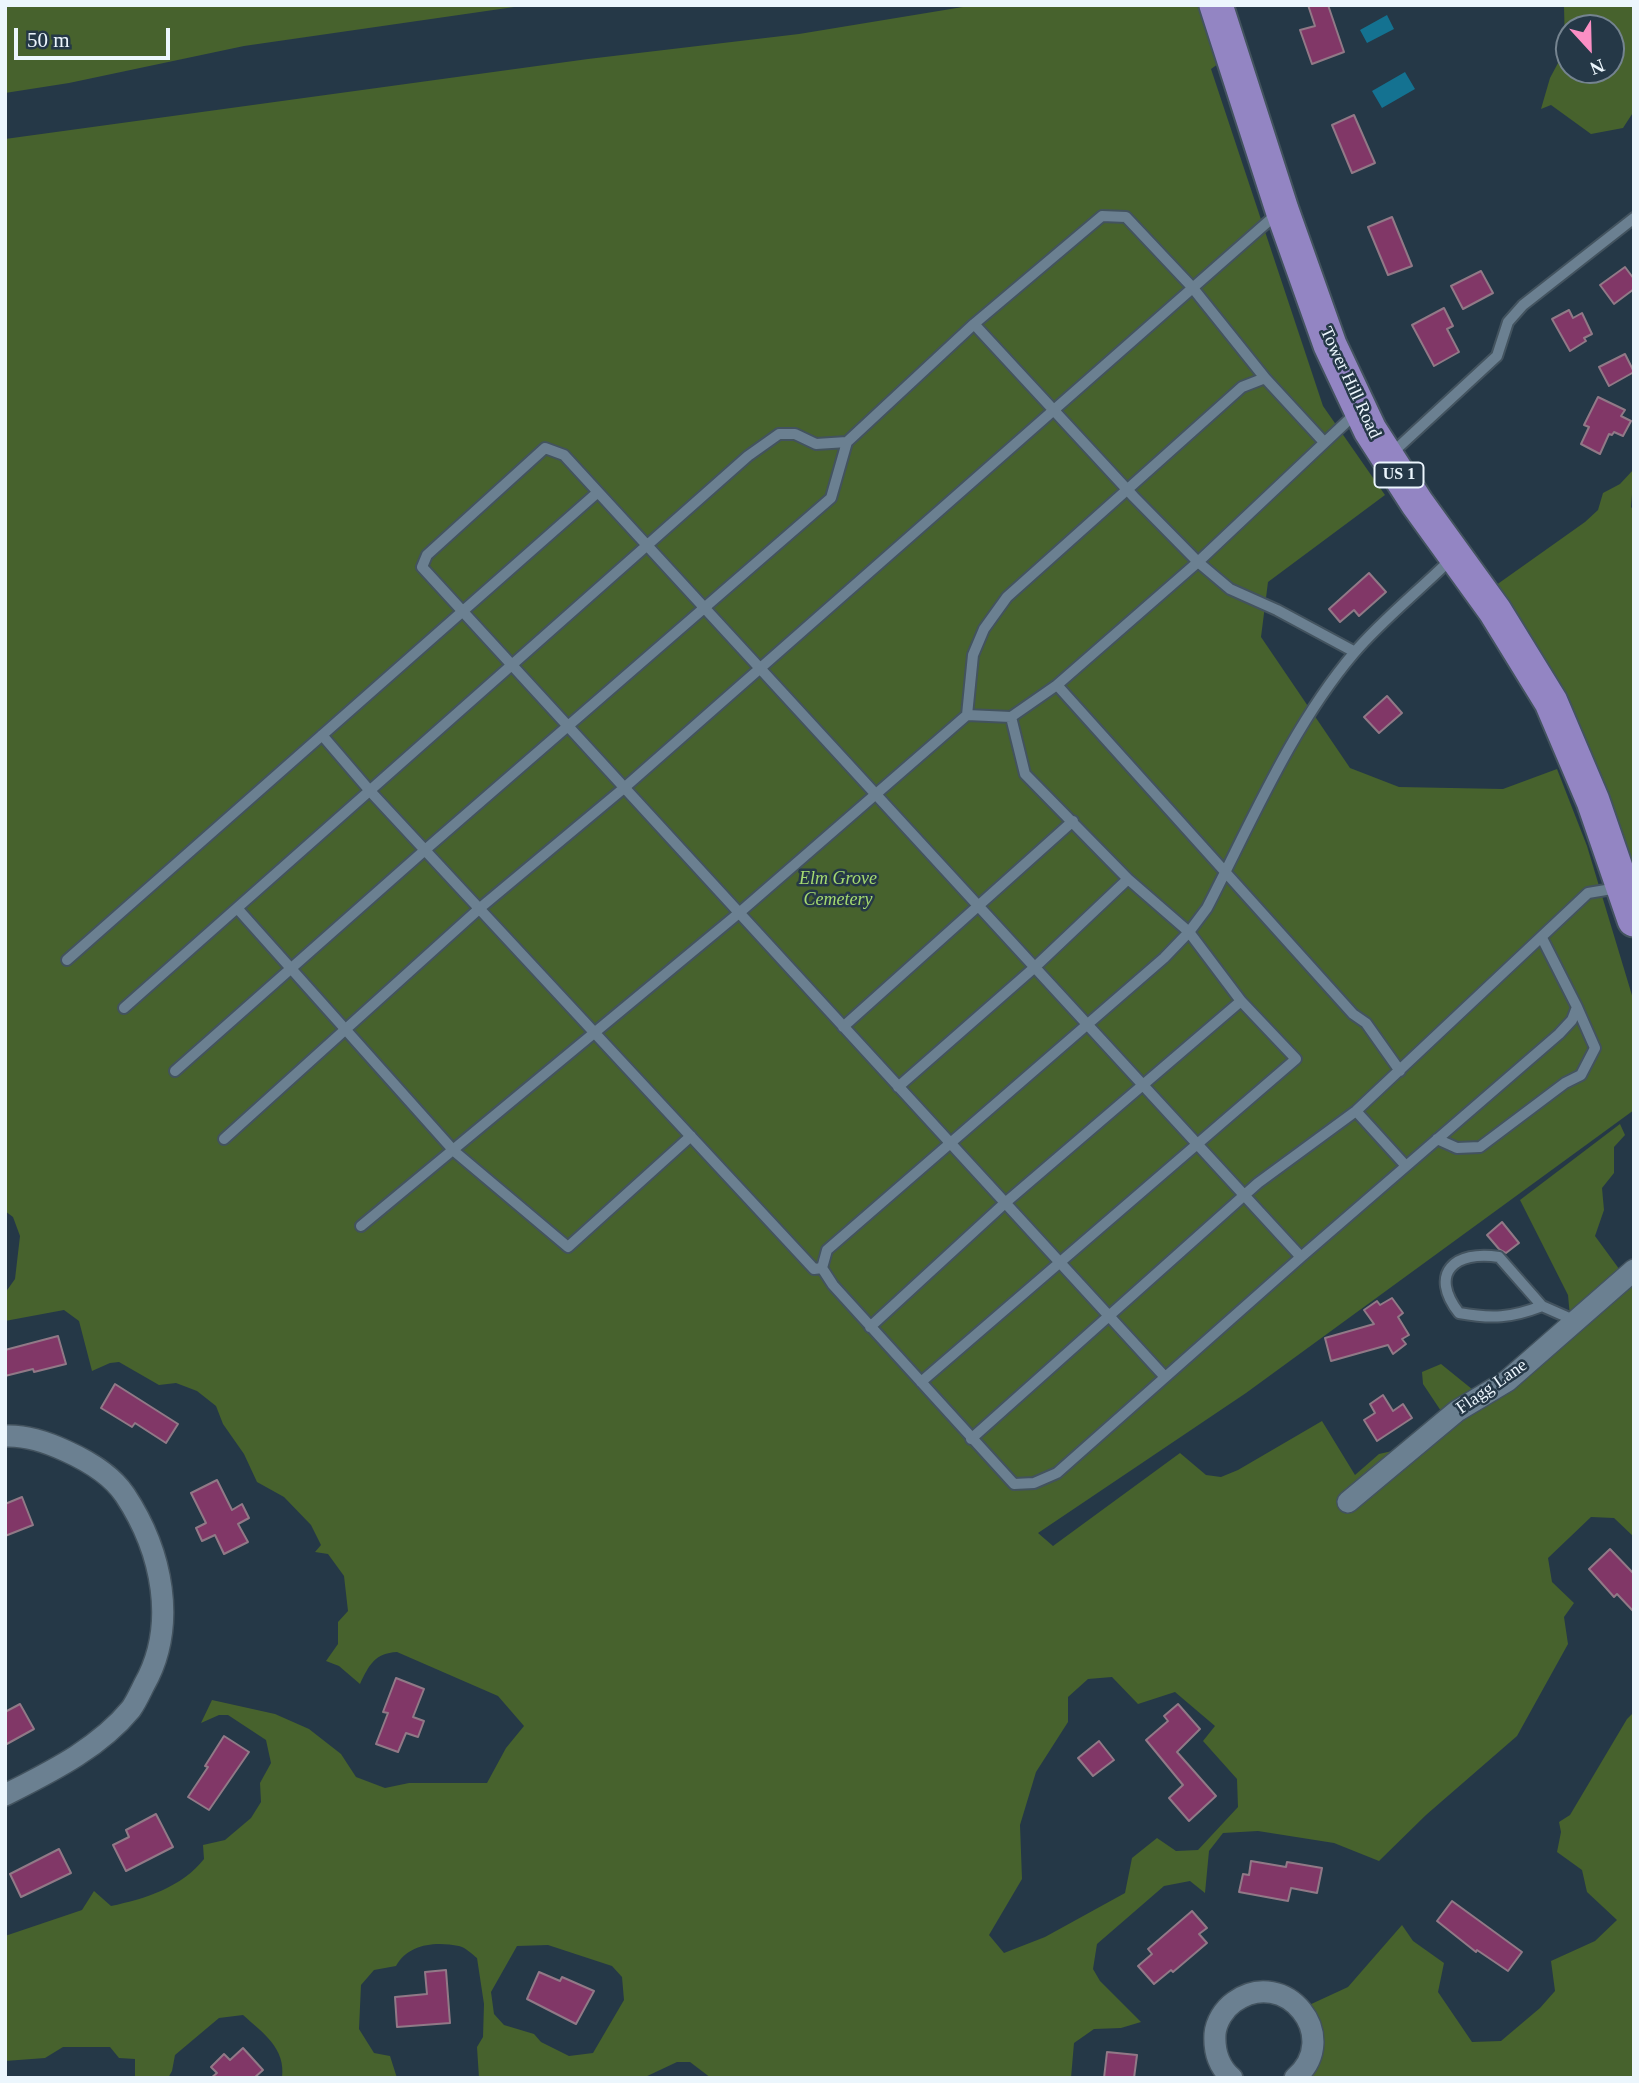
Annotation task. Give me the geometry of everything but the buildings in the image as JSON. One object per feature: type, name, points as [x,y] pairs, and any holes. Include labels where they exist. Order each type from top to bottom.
[{"type":"main road","name":"Tower Hill Road","points":[[1216,5],[1282,210],[1330,345],[1360,409],[1388,457],[1417,503],[1495,611],[1551,702],[1593,801],[1634,920]]},
{"type":"street","name":"Flagg Lane","points":[[1348,1502],[1457,1411],[1507,1381],[1634,1270]]},
{"type":"street","points":[[5,1436],[46,1441],[93,1464],[124,1493],[146,1536],[162,1581],[163,1622],[154,1668],[132,1708],[89,1749],[5,1795]]},
{"type":"street","points":[[1232,2078],[1219,2062],[1215,2031],[1221,2016],[1231,2004],[1245,1995],[1260,1992],[1276,1993],[1291,1999],[1303,2010],[1310,2024],[1313,2041],[1310,2058],[1295,2078]]},
{"type":"lane","points":[[224,1139],[480,908],[624,788],[1282,210]]},
{"type":"lane","points":[[175,1071],[831,498],[846,442],[974,324],[1102,216],[1126,217],[1192,287],[1265,377],[1324,442]]},
{"type":"lane","points":[[1388,457],[1496,356],[1508,322],[1523,305],[1634,218]]},
{"type":"lane","points":[[974,324],[1198,562],[1230,589],[1277,610],[1355,652]]},
{"type":"lane","points":[[361,1226],[596,1034],[967,715],[973,654],[984,629],[1007,597],[1242,387],[1265,377]]},
{"type":"lane","points":[[967,715],[1011,717],[1057,685],[1198,562],[1360,409]]},
{"type":"lane","points":[[124,1008],[748,456],[779,434],[795,433],[816,444],[846,442]]},
{"type":"lane","points":[[1165,1377],[422,567],[427,555],[545,449],[564,455],[1301,1257]]},
{"type":"lane","points":[[67,960],[598,492]]},
{"type":"lane","points":[[822,1268],[827,1250],[1164,958],[1189,932],[1207,908],[1298,733],[1355,652],[1455,556]]},
{"type":"lane","points":[[1057,685],[1353,1014],[1366,1023],[1400,1071]]},
{"type":"lane","points":[[921,1382],[1296,1059],[1241,1001],[1189,932],[1128,879],[1025,774],[1011,717]]},
{"type":"lane","points":[[322,736],[814,1269],[822,1268]]},
{"type":"lane","points":[[843,1027],[1073,821]]},
{"type":"lane","points":[[898,1087],[1035,967],[1128,879]]},
{"type":"lane","points":[[971,1439],[1244,1195],[1356,1111],[1588,894],[1621,887]]},
{"type":"lane","points":[[237,908],[454,1150],[568,1247],[691,1136]]},
{"type":"lane","points":[[1437,1139],[1458,1148],[1480,1147],[1566,1083],[1581,1075],[1595,1048],[1542,938]]},
{"type":"lane","points":[[870,1327],[1005,1203],[1241,1001]]},
{"type":"lane","points":[[822,1268],[870,1327],[1014,1484],[1034,1483],[1057,1474],[1301,1257],[1559,1034],[1572,1020],[1577,1007]]},
{"type":"lane","points":[[1356,1111],[1406,1166]]},
{"type":"lane","points":[[1542,1306],[1526,1312],[1489,1318],[1459,1313],[1447,1297],[1446,1276],[1455,1261],[1479,1254],[1499,1257],[1542,1306],[1576,1321]]},
{"type":"green space","points":[[5,5],[528,5],[244,46],[69,83],[5,93]]},
{"type":"green space","name":"Elm Grove Cemetery","points":[[975,5],[1216,5],[1232,54],[1211,69],[1323,406],[1385,495],[1268,582],[1261,637],[1350,768],[1399,787],[1503,789],[1557,769],[1587,846],[1634,1002],[1634,1110],[1246,1393],[1038,1533],[1053,1546],[1180,1453],[1206,1475],[1221,1477],[1238,1470],[1322,1421],[1355,1475],[1379,1454],[1414,1446],[1445,1417],[1423,1384],[1422,1372],[1441,1364],[1483,1398],[1571,1328],[1568,1295],[1520,1200],[1620,1124],[1625,1135],[1614,1147],[1614,1173],[1602,1188],[1604,1210],[1595,1236],[1625,1277],[1634,1272],[1634,1537],[1614,1518],[1591,1517],[1548,1558],[1552,1582],[1574,1603],[1564,1617],[1568,1644],[1517,1736],[1426,1815],[1379,1861],[1334,1843],[1258,1831],[1223,1833],[1209,1851],[1205,1893],[1190,1881],[1164,1886],[1097,1944],[1093,1969],[1100,1981],[1141,2022],[1121,2028],[1094,2029],[1074,2043],[1071,2078],[711,2078],[690,2062],[677,2062],[643,2078],[479,2078],[477,2047],[483,2037],[484,2004],[477,1958],[461,1947],[441,1944],[415,1949],[396,1966],[374,1970],[361,1985],[359,2029],[374,2053],[390,2056],[397,2078],[282,2078],[277,2050],[243,2015],[219,2018],[175,2055],[168,2078],[135,2078],[135,2059],[119,2058],[110,2047],[63,2047],[45,2058],[5,2061],[5,1936],[82,1910],[94,1891],[111,1906],[137,1900],[174,1884],[204,1859],[203,1845],[225,1840],[251,1818],[261,1802],[260,1783],[271,1763],[266,1740],[228,1715],[219,1715],[201,1723],[212,1700],[275,1714],[309,1729],[341,1754],[356,1777],[385,1788],[409,1783],[487,1783],[506,1748],[524,1726],[498,1696],[397,1652],[383,1655],[374,1661],[360,1684],[339,1666],[326,1661],[338,1644],[338,1622],[348,1611],[344,1576],[328,1554],[315,1552],[321,1545],[311,1525],[284,1497],[257,1482],[244,1454],[223,1424],[216,1406],[197,1391],[176,1383],[159,1385],[119,1362],[92,1371],[79,1321],[64,1310],[5,1321],[5,1293],[15,1279],[20,1236],[13,1217],[5,1211],[5,139],[588,59],[799,34]],"holes":[[[1112,1677],[1138,1704],[1175,1692],[1215,1726],[1203,1741],[1237,1779],[1238,1807],[1198,1850],[1176,1851],[1157,1838],[1132,1858],[1125,1893],[1045,1937],[1004,1953],[989,1935],[1022,1879],[1020,1825],[1036,1772],[1068,1722],[1068,1697],[1088,1679]],[[548,1945],[612,1966],[622,1977],[624,2000],[593,2053],[569,2056],[541,2042],[534,2034],[504,2025],[494,2014],[491,1992],[517,1946]]]},
{"type":"green space","points":[[1564,5],[1634,5],[1634,111],[1623,128],[1591,134],[1551,105],[1541,109],[1555,69],[1555,84],[1625,84],[1625,14],[1564,14]]},
{"type":"green space","points":[[1634,469],[1631,507],[1634,511],[1634,913],[1492,588],[1585,522],[1598,510],[1603,493],[1620,484]]},
{"type":"green space","points":[[1634,1712],[1634,2078],[1301,2078],[1307,2006],[1348,1987],[1402,1925],[1413,1941],[1444,1963],[1438,1992],[1472,2042],[1501,2041],[1540,2008],[1555,1991],[1551,1961],[1595,1941],[1617,1920],[1587,1892],[1582,1870],[1557,1852],[1561,1832],[1559,1822],[1570,1815],[1627,1719]]},
{"type":"water","points":[[1387,15],[1394,29],[1367,43],[1360,30]]},
{"type":"water","points":[[1405,72],[1415,89],[1382,108],[1372,91]]}]
